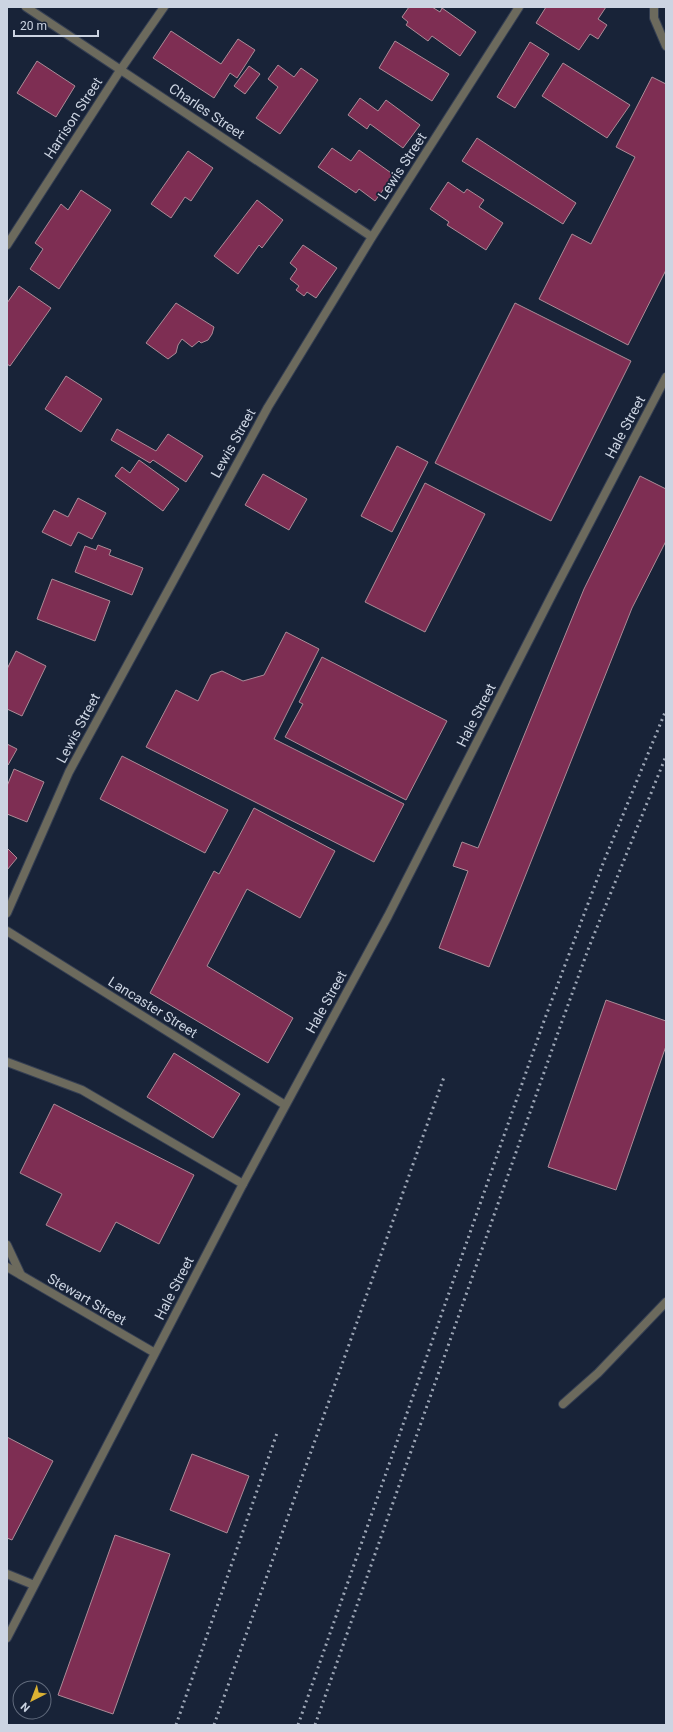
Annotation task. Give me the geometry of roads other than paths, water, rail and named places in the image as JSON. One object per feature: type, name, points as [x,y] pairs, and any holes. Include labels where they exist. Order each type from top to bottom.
[{"type":"street","name":"Charles Street","points":[[26,7],[372,237]]},
{"type":"street","name":"Harrison Street","points":[[7,245],[120,69],[164,7]]},
{"type":"street","name":"Lewis Street","points":[[7,913],[69,772],[268,407],[372,237],[519,7]]},
{"type":"street","points":[[654,7],[654,18],[666,46]]},
{"type":"street","name":"Hale Street","points":[[7,1638],[243,1184],[388,916],[554,591],[666,377]]},
{"type":"street","name":"Lancaster Street","points":[[7,931],[285,1105]]},
{"type":"street","points":[[7,1062],[82,1090],[243,1184]]},
{"type":"street","points":[[7,1245],[21,1275]]},
{"type":"street","name":"Stewart Street","points":[[7,1267],[155,1352]]},
{"type":"street","points":[[563,1404],[598,1373],[666,1302]]},
{"type":"street","points":[[7,1574],[34,1585]]},
{"type":"railway","points":[[298,1725],[544,1021],[604,861],[666,710]]},
{"type":"railway","points":[[315,1725],[560,1027],[589,947],[666,756]]},
{"type":"railway","points":[[214,1725],[444,1077]]},
{"type":"railway","points":[[176,1725],[277,1433]]}]
